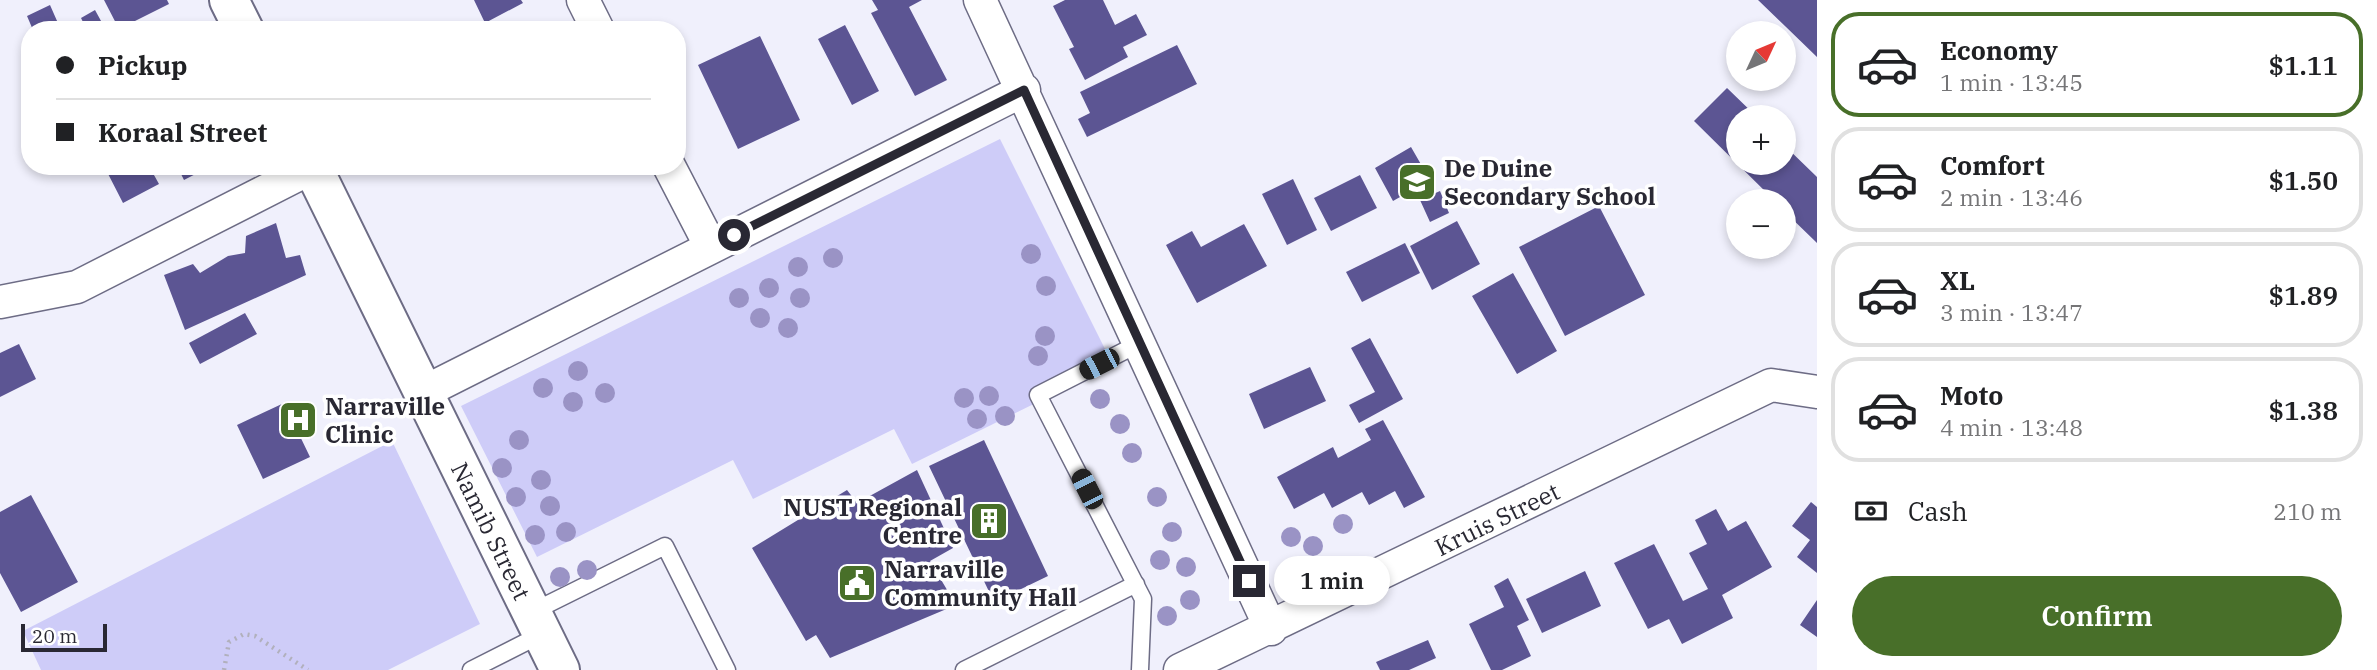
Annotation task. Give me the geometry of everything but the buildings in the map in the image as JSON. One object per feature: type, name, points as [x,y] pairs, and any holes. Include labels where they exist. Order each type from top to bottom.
[{"type":"street","points":[[229,0],[240,21]]},
{"type":"street","points":[[980,0],[1024,90],[1271,629]]},
{"type":"street","points":[[422,393],[1024,90]]},
{"type":"street","points":[[0,302],[77,287],[298,175]]},
{"type":"street","name":"Namib Street","points":[[318,175],[422,393],[560,670]]},
{"type":"street","points":[[674,175],[711,247]]},
{"type":"street","name":"Kruis Street","points":[[1180,670],[1271,629],[1771,386],[1817,392]]},
{"type":"lane","points":[[1140,343],[1038,395],[1143,599],[1140,670]]},
{"type":"lane","points":[[471,670],[537,623],[664,546],[727,670]]},
{"type":"lane","points":[[964,670],[1136,584]]},
{"type":"path","points":[[224,670],[229,642],[244,634],[255,636],[308,670]]},
{"type":"shaded area","points":[[1000,139],[1113,365],[912,464],[894,429],[753,499],[733,460],[537,557],[461,406]]},
{"type":"shaded area","points":[[392,441],[480,624],[388,670],[41,670],[23,631]]},
{"type":"place","name":"De Duine Secondary School","points":[[1417,182]]},
{"type":"place","name":"Narraville Clinic","points":[[298,420]]},
{"type":"place","name":"NUST Regional Centre","points":[[989,521]]},
{"type":"place","name":"Narraville Community Hall","points":[[857,583]]},
{"type":"route","points":[[734,235],[1024,90],[1249,581]]}]
